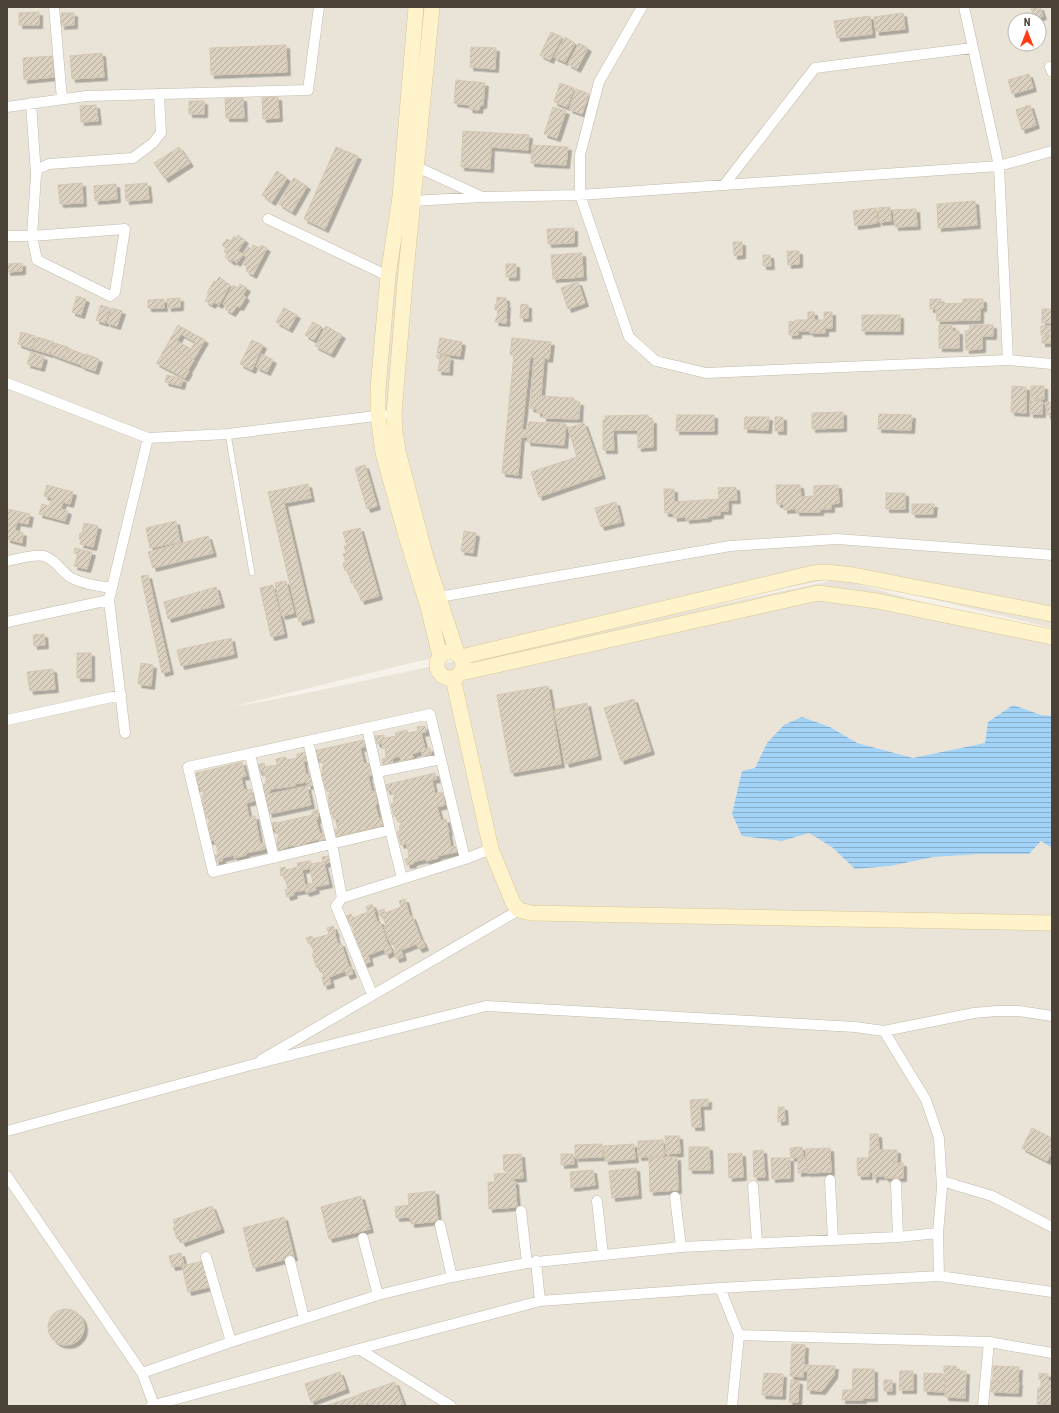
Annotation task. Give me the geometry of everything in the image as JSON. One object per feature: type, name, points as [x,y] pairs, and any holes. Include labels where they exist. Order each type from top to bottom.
[{"type":"street","points":[[54,7],[62,99]]},
{"type":"street","points":[[7,107],[86,96],[308,90],[319,7]]},
{"type":"street","points":[[416,7],[400,197],[388,276],[378,389],[378,416],[383,453],[406,536],[428,607],[440,656]]},
{"type":"street","points":[[642,7],[599,82],[580,155],[580,195],[629,337],[656,361],[706,372],[1008,360],[1052,364]]},
{"type":"street","points":[[964,7],[999,166],[1008,360]]},
{"type":"street","points":[[428,9],[417,167],[405,281],[394,414],[395,431],[398,451],[426,558],[463,665],[457,675],[491,848],[513,902],[519,910],[531,913],[1052,923]]},
{"type":"street","points":[[724,185],[815,68],[972,48]]},
{"type":"street","points":[[36,175],[38,169],[49,164],[133,158],[153,143],[161,133],[159,94]]},
{"type":"street","points":[[7,236],[32,236],[125,229],[115,292],[110,296],[37,260],[32,236],[36,175],[30,103]]},
{"type":"street","points":[[413,202],[482,197],[580,195],[999,166],[1052,151]]},
{"type":"street","points":[[417,167],[482,197]]},
{"type":"street","points":[[268,219],[388,276]]},
{"type":"street","points":[[7,383],[148,438],[228,434],[394,414]]},
{"type":"street","points":[[125,733],[110,600],[148,438]]},
{"type":"street","points":[[439,597],[730,546],[836,539],[1052,555]]},
{"type":"street","points":[[7,561],[43,556],[50,559],[70,576],[79,581],[112,588]]},
{"type":"street","points":[[1052,614],[853,575],[825,572],[813,573],[459,655],[449,652],[444,653],[440,656],[437,663],[438,671],[445,677],[457,675],[818,594],[877,601],[1052,637]]},
{"type":"street","points":[[7,622],[110,600]]},
{"type":"street","points":[[7,720],[121,695]]},
{"type":"street","points":[[390,830],[213,872],[188,768],[430,714],[465,859]]},
{"type":"street","points":[[367,728],[402,878]]},
{"type":"street","points":[[308,741],[332,844],[342,898]]},
{"type":"street","points":[[250,754],[274,858]]},
{"type":"street","points":[[377,772],[441,759]]},
{"type":"street","points":[[372,994],[336,906],[342,898],[465,859],[491,848]]},
{"type":"street","points":[[251,1065],[519,910]]},
{"type":"street","points":[[7,1131],[251,1065],[486,1006],[855,1027],[884,1031],[974,1013],[996,1011],[1019,1011],[1052,1016]]},
{"type":"street","points":[[884,1031],[926,1100],[939,1138],[942,1181],[938,1233],[939,1276]]},
{"type":"street","points":[[7,1176],[142,1373],[152,1406],[358,1349],[540,1301],[720,1288],[939,1276],[1052,1292]]},
{"type":"street","points":[[830,1180],[833,1240]]},
{"type":"street","points":[[942,1181],[992,1196],[1052,1227]]},
{"type":"street","points":[[896,1184],[898,1237]]},
{"type":"street","points":[[753,1186],[757,1243]]},
{"type":"street","points":[[675,1196],[681,1247]]},
{"type":"street","points":[[597,1201],[603,1254]]},
{"type":"street","points":[[521,1211],[540,1301]]},
{"type":"street","points":[[440,1225],[452,1277]]},
{"type":"street","points":[[142,1373],[231,1342],[378,1295],[452,1277],[531,1262],[681,1247],[898,1237],[938,1233]]},
{"type":"street","points":[[363,1238],[378,1295]]},
{"type":"street","points":[[206,1257],[231,1342]]},
{"type":"street","points":[[290,1261],[304,1318]]},
{"type":"street","points":[[720,1288],[739,1335],[732,1406]]},
{"type":"street","points":[[739,1335],[989,1342],[1052,1353]]},
{"type":"street","points":[[983,1406],[989,1342]]},
{"type":"street","points":[[358,1349],[452,1406]]},
{"type":"lane","points":[[228,434],[252,573]]},
{"type":"shaded area","points":[[7,7],[1052,7],[1052,628],[840,577],[419,661],[232,707],[297,695],[839,579],[1052,638],[1052,1406],[7,1406]]},
{"type":"water","points":[[1013,705],[1041,715],[1052,716],[1052,848],[1041,841],[1029,854],[980,854],[933,857],[890,866],[855,869],[832,847],[809,833],[782,841],[742,836],[732,814],[742,771],[755,768],[767,743],[784,725],[802,717],[830,727],[857,743],[913,758],[985,743],[988,722]]},
{"type":"building","points":[[1040,7],[1042,12],[1032,12],[1031,8]]},
{"type":"building","points":[[39,12],[39,25],[19,25],[19,13]]},
{"type":"building","points":[[61,13],[74,13],[74,25],[61,26]]},
{"type":"building","points":[[903,13],[905,29],[876,32],[874,17]]},
{"type":"building","points":[[870,16],[872,34],[837,38],[834,21]]},
{"type":"building","points":[[551,32],[562,37],[550,60],[540,55]]},
{"type":"building","points":[[565,37],[575,43],[565,62],[554,57]]},
{"type":"building","points":[[579,43],[588,48],[577,69],[568,64]]},
{"type":"building","points":[[286,45],[287,72],[211,75],[210,48]]},
{"type":"building","points":[[471,47],[496,48],[495,69],[470,67]]},
{"type":"building","points":[[102,53],[104,77],[72,79],[70,56]]},
{"type":"building","points":[[52,56],[54,77],[24,80],[23,58]]},
{"type":"building","points":[[1029,74],[1033,88],[1012,94],[1008,80]]},
{"type":"building","points":[[456,80],[485,83],[483,105],[480,105],[479,110],[469,109],[470,105],[454,103]]},
{"type":"building","points":[[560,83],[574,88],[567,107],[554,102]]},
{"type":"building","points":[[576,89],[589,94],[582,114],[569,109]]},
{"type":"building","points":[[278,97],[279,118],[263,119],[262,98]]},
{"type":"building","points":[[243,98],[244,118],[226,118],[225,99]]},
{"type":"building","points":[[189,101],[204,101],[204,114],[189,114]]},
{"type":"building","points":[[96,105],[98,121],[81,122],[80,106]]},
{"type":"building","points":[[1030,105],[1036,125],[1022,130],[1016,110]]},
{"type":"building","points":[[553,107],[566,111],[557,138],[544,134]]},
{"type":"building","points":[[463,131],[529,135],[528,150],[491,147],[490,169],[461,167]]},
{"type":"building","points":[[532,145],[568,147],[566,165],[531,163]]},
{"type":"building","points":[[179,147],[190,163],[165,179],[154,163]]},
{"type":"building","points":[[336,147],[358,156],[325,229],[304,219]]},
{"type":"building","points":[[277,171],[287,178],[272,202],[262,195]]},
{"type":"building","points":[[294,178],[307,186],[292,212],[279,204]]},
{"type":"building","points":[[82,183],[83,203],[60,204],[58,185]]},
{"type":"building","points":[[147,183],[149,199],[126,201],[125,185]]},
{"type":"building","points":[[116,184],[117,199],[95,201],[94,186]]},
{"type":"building","points":[[975,201],[977,225],[938,228],[937,204]]},
{"type":"building","points":[[890,207],[891,221],[879,222],[878,208]]},
{"type":"building","points":[[876,208],[877,223],[855,226],[853,211]]},
{"type":"building","points":[[916,209],[917,226],[895,227],[893,210]]},
{"type":"building","points":[[574,228],[574,243],[548,244],[547,229]]},
{"type":"building","points":[[238,235],[245,240],[238,251],[243,254],[237,263],[233,260],[232,262],[225,257],[227,253],[224,252],[226,248],[222,245],[227,239],[231,241],[234,236],[237,238]]},
{"type":"building","points":[[733,242],[742,242],[742,255],[734,256]]},
{"type":"building","points":[[253,245],[259,248],[261,245],[267,248],[253,275],[246,271],[247,267],[243,264],[247,257],[243,255],[248,247],[251,249]]},
{"type":"building","points":[[787,251],[799,251],[799,264],[788,265]]},
{"type":"building","points":[[582,253],[583,277],[553,279],[551,255]]},
{"type":"building","points":[[763,255],[770,255],[771,266],[763,266]]},
{"type":"building","points":[[22,263],[22,271],[7,272],[7,264]]},
{"type":"building","points":[[506,264],[516,264],[516,277],[506,277]]},
{"type":"building","points":[[219,277],[230,285],[219,305],[214,302],[212,305],[205,301],[209,294],[207,293],[214,281],[216,282]]},
{"type":"building","points":[[578,282],[585,303],[568,309],[561,288]]},
{"type":"building","points":[[240,284],[247,288],[243,295],[246,297],[240,307],[237,306],[232,313],[225,309],[227,306],[223,304],[233,285],[238,288]]},
{"type":"building","points":[[77,296],[86,299],[81,315],[72,312]]},
{"type":"building","points":[[497,297],[506,298],[506,323],[495,322],[498,310],[495,310]]},
{"type":"building","points":[[180,298],[180,307],[168,308],[167,299]]},
{"type":"building","points":[[164,299],[164,308],[148,308],[148,300]]},
{"type":"building","points":[[930,299],[941,299],[941,304],[963,303],[963,299],[983,299],[983,308],[980,308],[980,320],[937,321],[936,309],[930,309]]},
{"type":"building","points":[[521,304],[528,305],[528,318],[520,318]]},
{"type":"building","points":[[101,305],[110,308],[105,323],[96,320]]},
{"type":"building","points":[[112,308],[122,311],[117,326],[107,323]]},
{"type":"building","points":[[284,308],[297,315],[289,329],[276,322]]},
{"type":"building","points":[[1042,309],[1052,309],[1052,323],[1042,323]]},
{"type":"building","points":[[808,312],[814,312],[814,320],[824,320],[824,312],[832,312],[832,328],[825,328],[825,333],[798,331],[798,335],[789,335],[789,321],[795,322],[795,320],[808,320]]},
{"type":"building","points":[[862,315],[900,315],[900,331],[862,331]]},
{"type":"building","points":[[313,322],[322,327],[314,340],[305,335]]},
{"type":"building","points":[[178,325],[205,340],[194,359],[167,345]]},
{"type":"building","points":[[939,325],[952,325],[952,331],[959,331],[959,348],[939,348]]},
{"type":"building","points":[[970,325],[993,325],[993,336],[982,336],[982,349],[966,350],[965,331],[970,330]]},
{"type":"building","points":[[326,326],[342,335],[331,354],[315,346]]},
{"type":"building","points":[[1041,326],[1051,326],[1052,335],[1041,335]]},
{"type":"building","points":[[21,332],[35,336],[32,349],[18,344]]},
{"type":"building","points":[[181,334],[195,342],[191,349],[177,341]]},
{"type":"building","points":[[37,337],[54,342],[50,354],[33,349]]},
{"type":"building","points":[[1042,337],[1052,337],[1052,343],[1042,343]]},
{"type":"building","points":[[440,338],[462,342],[460,356],[437,353]]},
{"type":"building","points":[[512,338],[551,342],[549,359],[544,358],[541,396],[574,398],[574,402],[580,402],[579,419],[543,418],[543,413],[537,413],[537,409],[530,408],[534,357],[530,357],[522,430],[528,430],[529,422],[566,424],[564,445],[527,442],[528,437],[521,437],[518,475],[502,473],[514,355],[510,355]]},
{"type":"building","points":[[252,340],[263,345],[252,370],[240,364]]},
{"type":"building","points":[[55,343],[68,347],[64,359],[51,354]]},
{"type":"building","points":[[167,345],[194,360],[188,370],[161,355]]},
{"type":"building","points":[[68,348],[85,355],[81,365],[64,359]]},
{"type":"building","points":[[31,352],[44,357],[41,368],[27,364]]},
{"type":"building","points":[[86,354],[99,359],[95,371],[81,366]]},
{"type":"building","points":[[262,354],[273,360],[267,372],[256,367]]},
{"type":"building","points":[[437,355],[450,357],[449,372],[438,371],[440,359],[437,358]]},
{"type":"building","points":[[161,356],[189,371],[185,378],[156,363]]},
{"type":"building","points":[[167,375],[183,379],[181,386],[165,382]]},
{"type":"building","points":[[1012,386],[1026,387],[1026,413],[1011,412]]},
{"type":"building","points":[[1031,386],[1044,386],[1044,399],[1031,399]]},
{"type":"building","points":[[1030,401],[1042,401],[1042,414],[1030,414]]},
{"type":"building","points":[[1046,402],[1052,402],[1052,415],[1047,415]]},
{"type":"building","points":[[843,412],[843,428],[812,429],[812,413]]},
{"type":"building","points":[[879,414],[912,415],[911,430],[878,429]]},
{"type":"building","points":[[648,415],[649,420],[653,420],[653,447],[638,448],[638,430],[613,430],[614,450],[603,450],[603,420],[605,420],[605,416]]},
{"type":"building","points":[[677,415],[714,415],[714,431],[676,431]]},
{"type":"building","points":[[745,417],[769,417],[768,430],[744,429]]},
{"type":"building","points":[[775,417],[783,417],[783,431],[775,431]]},
{"type":"building","points":[[584,423],[602,475],[539,497],[531,472],[577,457],[568,428]]},
{"type":"building","points":[[365,465],[377,506],[367,509],[355,468]]},
{"type":"building","points":[[308,484],[311,498],[284,503],[311,619],[299,622],[268,492]]},
{"type":"building","points":[[47,485],[73,492],[70,504],[63,502],[61,509],[68,511],[65,521],[39,514],[42,504],[49,506],[52,498],[44,496]]},
{"type":"building","points":[[776,485],[800,485],[801,497],[814,496],[814,486],[838,485],[839,503],[831,504],[831,509],[820,509],[820,512],[796,512],[796,509],[784,510],[784,504],[777,504]]},
{"type":"building","points":[[736,487],[737,500],[728,500],[728,511],[720,511],[720,515],[708,516],[708,518],[686,520],[686,517],[674,518],[673,513],[665,513],[664,489],[674,489],[674,502],[719,499],[718,488]]},
{"type":"building","points":[[886,493],[905,493],[905,509],[886,509]]},
{"type":"building","points":[[616,502],[621,522],[601,527],[595,508]]},
{"type":"building","points":[[912,504],[934,504],[933,514],[912,514]]},
{"type":"building","points":[[7,509],[30,514],[28,524],[17,522],[15,530],[23,533],[22,543],[7,539]]},
{"type":"building","points":[[176,521],[180,542],[150,548],[146,528]]},
{"type":"building","points":[[84,523],[98,526],[93,547],[80,544],[80,533],[82,534]]},
{"type":"building","points":[[360,528],[379,596],[361,601],[359,593],[356,588],[355,589],[353,582],[351,583],[348,570],[345,571],[343,563],[346,562],[343,554],[346,553],[344,546],[347,546],[343,532]]},
{"type":"building","points":[[464,531],[476,533],[473,553],[461,551]]},
{"type":"building","points":[[208,536],[213,553],[153,568],[148,552]]},
{"type":"building","points":[[75,548],[92,552],[87,569],[74,566],[78,554],[74,553]]},
{"type":"building","points":[[148,575],[170,671],[162,673],[141,576]]},
{"type":"building","points":[[286,581],[294,613],[282,616],[275,583]]},
{"type":"building","points":[[273,585],[284,634],[271,637],[260,588]]},
{"type":"building","points":[[216,587],[221,604],[168,619],[164,602]]},
{"type":"building","points":[[44,634],[45,645],[34,646],[33,635]]},
{"type":"building","points":[[231,638],[234,654],[181,666],[177,650]]},
{"type":"building","points":[[77,653],[91,653],[91,678],[77,678]]},
{"type":"building","points":[[141,663],[153,665],[151,686],[138,684]]},
{"type":"building","points":[[53,669],[55,689],[30,691],[27,672]]},
{"type":"building","points":[[548,686],[561,764],[511,773],[497,695]]},
{"type":"building","points":[[634,699],[651,751],[621,761],[604,708]]},
{"type":"building","points":[[587,703],[598,756],[566,764],[554,710]]},
{"type":"building","points":[[425,726],[426,732],[421,733],[425,749],[430,748],[431,754],[423,756],[421,751],[412,754],[413,758],[401,761],[400,756],[392,758],[393,763],[383,765],[382,759],[386,758],[385,748],[383,749],[382,743],[377,744],[375,736],[384,735],[384,738],[396,736],[395,733],[407,730],[408,733],[418,731],[417,727]]},
{"type":"building","points":[[363,740],[365,747],[360,748],[364,764],[370,763],[372,775],[368,776],[372,792],[375,792],[377,804],[375,805],[379,819],[381,818],[383,825],[336,837],[334,830],[338,829],[336,823],[339,822],[338,819],[334,820],[332,814],[330,814],[327,802],[329,801],[328,795],[331,794],[330,791],[327,792],[326,786],[323,786],[320,775],[323,774],[323,762],[321,763],[319,758],[315,759],[314,751]]},
{"type":"building","points":[[305,752],[307,761],[303,761],[306,775],[310,774],[314,785],[308,786],[307,782],[294,784],[295,786],[270,789],[270,792],[264,793],[263,785],[266,784],[266,775],[264,775],[263,771],[259,772],[257,765],[264,763],[265,767],[277,765],[276,759],[286,757],[286,760],[297,758],[297,754]]},
{"type":"building","points":[[242,762],[246,776],[241,777],[244,790],[251,789],[254,801],[246,803],[249,817],[255,816],[260,844],[264,843],[265,849],[246,853],[246,855],[234,858],[234,855],[222,858],[222,861],[216,862],[214,855],[218,855],[218,850],[214,840],[209,841],[206,828],[209,828],[208,823],[210,822],[209,818],[207,819],[205,813],[203,813],[200,801],[203,800],[202,794],[205,794],[204,790],[201,791],[200,787],[196,788],[193,774]]},
{"type":"building","points":[[435,773],[437,779],[432,780],[435,794],[442,792],[445,805],[437,807],[441,821],[446,819],[451,847],[455,846],[457,852],[437,856],[438,858],[426,861],[425,859],[413,862],[413,864],[407,865],[405,859],[409,858],[409,853],[406,843],[401,845],[397,832],[400,831],[399,826],[401,826],[401,821],[398,822],[396,816],[394,817],[391,804],[394,803],[393,798],[396,797],[395,793],[392,794],[391,790],[387,791],[385,785]]},
{"type":"building","points":[[307,786],[311,805],[269,814],[265,795]]},
{"type":"building","points":[[317,810],[319,816],[317,816],[318,819],[316,820],[320,834],[323,833],[325,839],[305,843],[306,845],[295,847],[294,845],[277,851],[275,843],[278,843],[278,833],[276,834],[275,828],[270,829],[269,824],[312,815],[312,812]]},
{"type":"building","points":[[329,856],[330,862],[324,864],[329,884],[315,887],[316,890],[306,893],[305,890],[293,892],[294,895],[287,897],[285,890],[288,889],[284,875],[281,876],[280,868],[285,867],[286,870],[298,867],[297,863],[310,861],[311,864],[323,862],[322,857]],"holes":[[[310,868],[313,883],[305,885],[302,870]]]},
{"type":"building","points":[[405,899],[410,917],[412,916],[425,947],[419,949],[416,944],[401,950],[403,957],[396,959],[394,951],[396,950],[392,940],[389,941],[384,927],[386,926],[383,916],[381,917],[378,911],[384,909],[385,913],[401,907],[399,901]]},
{"type":"building","points":[[372,904],[377,922],[380,921],[388,945],[392,952],[386,955],[384,949],[368,955],[370,962],[364,964],[361,956],[363,955],[359,945],[357,946],[351,932],[354,931],[346,916],[351,914],[353,918],[368,912],[366,907]]},
{"type":"building","points":[[333,926],[338,944],[341,943],[349,967],[350,966],[353,974],[347,976],[345,971],[329,977],[331,984],[324,986],[322,977],[324,977],[320,967],[317,968],[312,954],[314,953],[311,943],[309,944],[306,938],[312,936],[313,939],[329,934],[327,928]]},
{"type":"building","points":[[708,1099],[708,1106],[700,1106],[701,1127],[692,1127],[690,1100]]},
{"type":"building","points":[[778,1107],[784,1107],[785,1121],[778,1122]]},
{"type":"building","points":[[1032,1128],[1052,1138],[1052,1151],[1047,1161],[1022,1148]]},
{"type":"building","points":[[870,1134],[878,1134],[879,1150],[897,1150],[897,1161],[893,1161],[893,1163],[903,1163],[903,1178],[885,1178],[885,1176],[875,1176],[875,1179],[873,1179],[873,1172],[869,1172],[869,1176],[858,1176],[857,1158],[869,1158]]},
{"type":"building","points":[[665,1136],[679,1136],[680,1153],[666,1154]]},
{"type":"building","points":[[663,1140],[664,1156],[638,1157],[638,1141]]},
{"type":"building","points":[[602,1144],[603,1157],[575,1158],[575,1145]]},
{"type":"building","points":[[634,1144],[635,1159],[605,1161],[604,1146]]},
{"type":"building","points":[[689,1147],[709,1147],[710,1170],[689,1170]]},
{"type":"building","points":[[802,1147],[803,1157],[791,1158],[790,1148]]},
{"type":"building","points":[[830,1148],[831,1172],[807,1173],[806,1149]]},
{"type":"building","points":[[763,1150],[765,1177],[754,1177],[753,1151]]},
{"type":"building","points":[[742,1153],[743,1177],[729,1178],[728,1154]]},
{"type":"building","points":[[521,1154],[523,1178],[510,1179],[510,1181],[515,1181],[517,1207],[489,1209],[488,1182],[495,1182],[494,1174],[508,1173],[508,1171],[504,1171],[503,1155]]},
{"type":"building","points":[[561,1154],[573,1154],[574,1164],[561,1165]]},
{"type":"building","points":[[677,1157],[678,1190],[650,1192],[649,1158]]},
{"type":"building","points":[[771,1158],[790,1158],[790,1178],[772,1179]]},
{"type":"building","points":[[806,1158],[807,1172],[798,1173],[798,1159]]},
{"type":"building","points":[[636,1168],[638,1195],[612,1198],[609,1171]]},
{"type":"building","points":[[593,1170],[595,1185],[571,1188],[570,1172]]},
{"type":"building","points":[[435,1191],[438,1221],[411,1224],[410,1217],[396,1218],[395,1207],[409,1205],[408,1194]]},
{"type":"building","points":[[361,1196],[370,1229],[329,1239],[321,1207]]},
{"type":"building","points":[[212,1206],[221,1229],[182,1243],[180,1238],[177,1239],[173,1227],[175,1226],[173,1220]]},
{"type":"building","points":[[284,1217],[294,1257],[253,1268],[243,1228]]},
{"type":"building","points":[[181,1253],[184,1265],[172,1267],[169,1256]]},
{"type":"building","points":[[203,1261],[209,1287],[188,1292],[182,1266]]},
{"type":"building","points":[[70,1309],[79,1314],[83,1320],[83,1334],[79,1340],[70,1345],[62,1345],[53,1340],[49,1334],[48,1323],[53,1314],[59,1310]]},
{"type":"building","points":[[792,1344],[805,1345],[804,1365],[835,1366],[834,1375],[822,1391],[807,1390],[808,1371],[803,1371],[803,1377],[790,1376]]},
{"type":"building","points":[[944,1366],[956,1366],[956,1371],[966,1371],[965,1398],[945,1397],[946,1372],[944,1372]]},
{"type":"building","points":[[993,1366],[1019,1367],[1018,1382],[993,1381]]},
{"type":"building","points":[[853,1369],[874,1369],[874,1398],[863,1398],[863,1400],[842,1400],[843,1390],[852,1390]]},
{"type":"building","points":[[900,1371],[913,1371],[913,1390],[899,1390]]},
{"type":"building","points":[[340,1372],[346,1389],[311,1402],[305,1384]]},
{"type":"building","points":[[764,1373],[783,1374],[782,1396],[762,1395]]},
{"type":"building","points":[[924,1373],[945,1374],[944,1392],[924,1391]]},
{"type":"building","points":[[1039,1373],[1048,1374],[1048,1381],[1052,1381],[1052,1405],[1037,1404],[1038,1388],[1041,1388]]},
{"type":"building","points":[[791,1380],[799,1381],[798,1402],[789,1402]]},
{"type":"building","points":[[884,1380],[892,1380],[892,1391],[884,1391]]},
{"type":"building","points":[[991,1381],[1019,1382],[1018,1393],[991,1392]]},
{"type":"building","points":[[395,1382],[404,1406],[370,1406],[368,1403],[363,1405],[359,1394]]},
{"type":"building","points":[[359,1395],[362,1406],[325,1406]]}]
